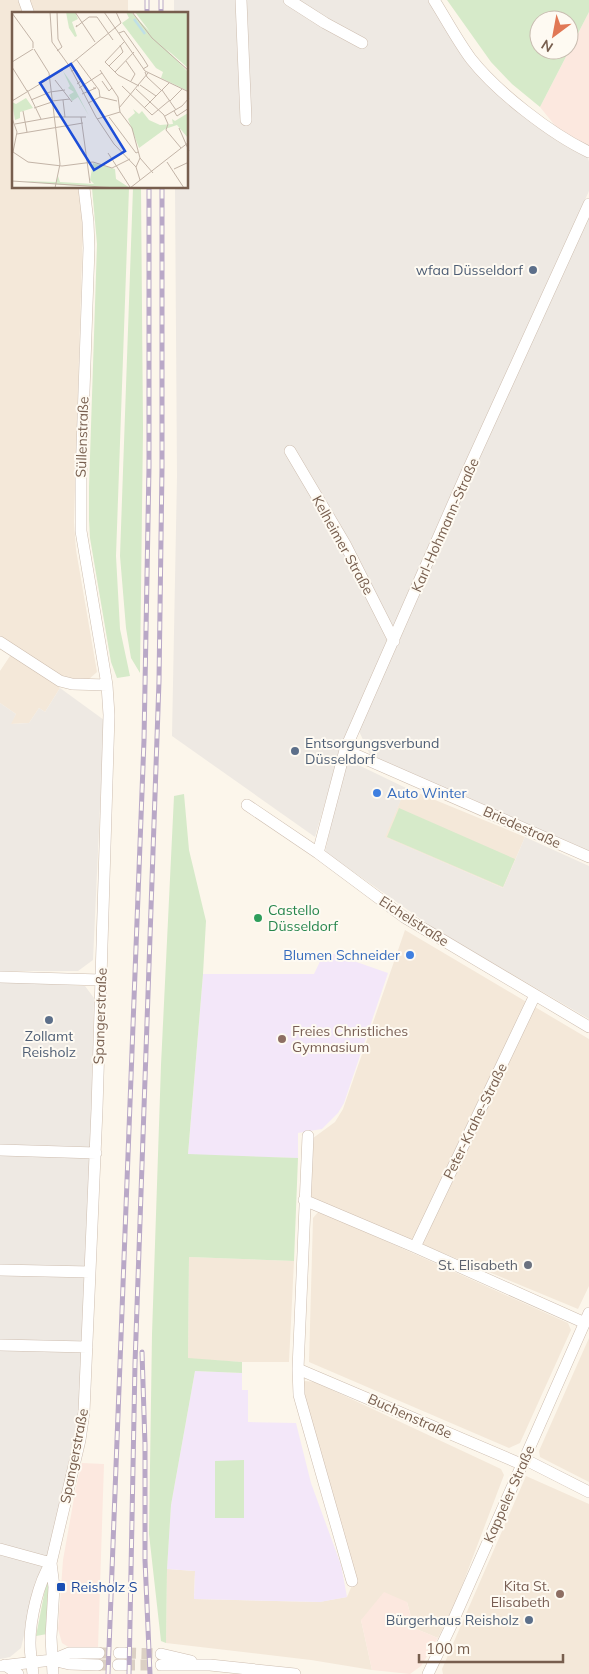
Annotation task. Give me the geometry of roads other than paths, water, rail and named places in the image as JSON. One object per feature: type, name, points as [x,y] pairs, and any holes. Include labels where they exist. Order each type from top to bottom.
[{"type":"street","points":[[24,0],[28,12]]},
{"type":"street","points":[[241,0],[246,120]]},
{"type":"street","points":[[288,0],[362,43]]},
{"type":"street","points":[[434,0],[468,53],[491,79],[541,122],[589,152]]},
{"type":"street","name":"Süllenstraße","points":[[84,189],[88,222],[88,248],[81,531],[107,684]]},
{"type":"street","name":"Karl-Hohmann-Straße","points":[[318,853],[345,750],[467,472],[589,204]]},
{"type":"street","name":"Kelheimer Straße","points":[[290,451],[345,544],[394,641]]},
{"type":"street","points":[[0,642],[60,681],[72,684],[107,684]]},
{"type":"street","name":"Spangerstraße","points":[[33,1668],[30,1642],[34,1611],[42,1580],[51,1563],[80,1440],[84,1412],[96,1153],[109,715],[107,684]]},
{"type":"street","name":"Briedestraße","points":[[345,750],[589,857]]},
{"type":"street","name":"Eichelstraße","points":[[247,805],[318,853],[404,917],[589,1027]]},
{"type":"street","points":[[0,977],[101,980]]},
{"type":"street","name":"Peter-Krahe-Straße","points":[[415,1247],[535,995]]},
{"type":"street","points":[[308,1136],[298,1368],[299,1396],[352,1581]]},
{"type":"street","points":[[0,1150],[96,1153]]},
{"type":"street","points":[[304,1200],[587,1318]]},
{"type":"street","points":[[0,1270],[90,1272]]},
{"type":"street","name":"Kappeler Straße","points":[[428,1674],[587,1318]]},
{"type":"street","points":[[0,1345],[87,1347]]},
{"type":"street","name":"Buchenstraße","points":[[298,1368],[589,1492]]},
{"type":"street","points":[[0,1549],[51,1563]]},
{"type":"street","name":"Spangerstraße","points":[[51,1563],[54,1587],[51,1637],[53,1674]]},
{"type":"street","points":[[3,1666],[33,1668],[52,1660],[69,1664],[98,1659]]},
{"type":"street","points":[[161,1659],[296,1674]]},
{"type":"street","points":[[3,1666],[18,1674]]},
{"type":"tunnel","points":[[99,1653],[119,1653]]},
{"type":"tunnel","points":[[125,1653],[161,1654]]},
{"type":"tunnel","points":[[98,1665],[118,1665]]},
{"type":"tunnel","points":[[124,1665],[161,1665]]},
{"type":"railway","points":[[147,0],[147,12]]},
{"type":"railway","points":[[161,0],[161,12]]},
{"type":"railway","points":[[108,1674],[144,740],[149,467],[149,189]]},
{"type":"railway","points":[[129,1674],[135,1364],[159,681],[162,468],[162,189]]},
{"type":"railway","points":[[142,1352],[145,1445],[145,1560],[150,1674]]},
{"type":"place","name":"wfaa Düsseldorf","points":[[533,270]]},
{"type":"place","name":"Entsorgungsverbund Düsseldorf","points":[[295,751]]},
{"type":"place","name":"Auto Winter","points":[[377,793]]},
{"type":"place","name":"Castello Düsseldorf","points":[[258,918]]},
{"type":"place","name":"Blumen Schneider","points":[[410,955]]},
{"type":"place","name":"Zollamt Reisholz","points":[[49,1020]]},
{"type":"place","name":"Freies Christliches Gymnasium","points":[[282,1039]]},
{"type":"place","name":"St. Elisabeth","points":[[528,1265]]},
{"type":"place","name":"Reisholz S","points":[[61,1587]]},
{"type":"place","name":"Kita St. Elisabeth","points":[[560,1594]]},
{"type":"place","name":"Bürgerhaus Reisholz","points":[[529,1620]]}]
